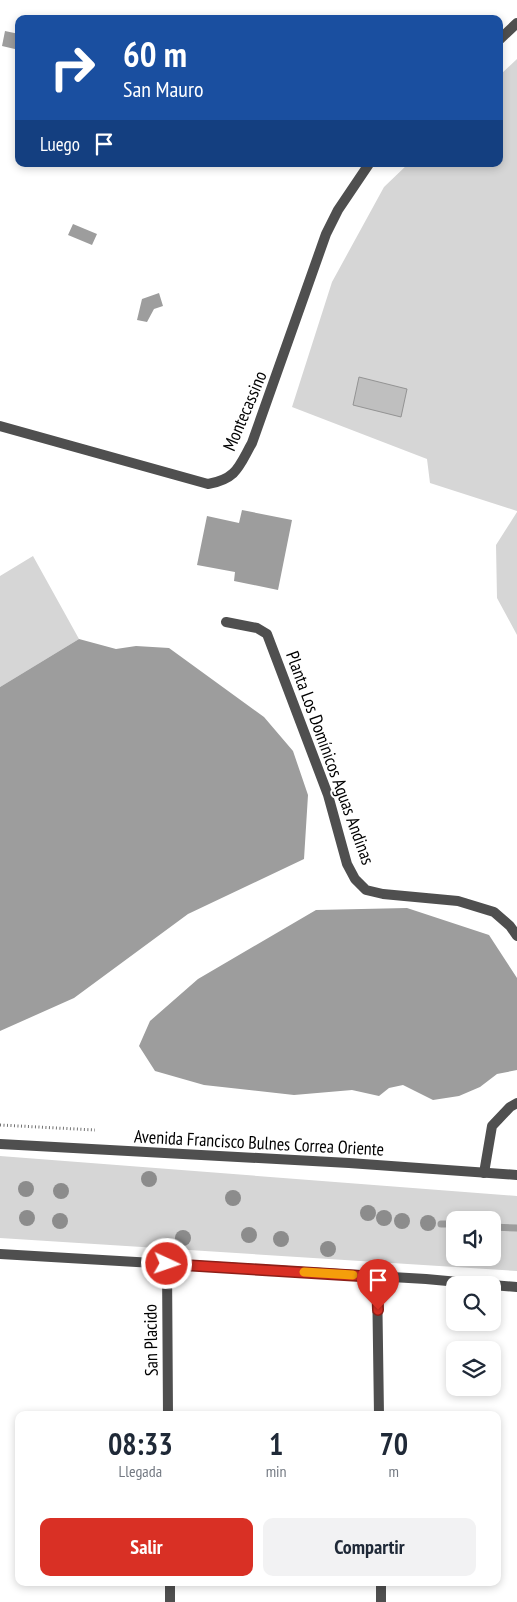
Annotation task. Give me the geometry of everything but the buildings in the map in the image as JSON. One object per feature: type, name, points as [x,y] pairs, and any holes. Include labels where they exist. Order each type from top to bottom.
[{"type":"street","points":[[503,36],[517,23]]},
{"type":"street","name":"Montecassino","points":[[0,426],[208,484],[222,482],[234,474],[252,443],[326,234],[338,210],[367,167]]},
{"type":"street","name":"Planta Los Domínicos Aguas Andinas","points":[[226,622],[257,628],[267,634],[328,795],[348,864],[360,884],[366,890],[383,894],[458,901],[494,912],[510,926],[517,936]]},
{"type":"street","points":[[484,1173],[492,1126],[510,1107],[517,1103]]},
{"type":"street","name":"Avenida Francisco Bulnes Correa Oriente","points":[[0,1144],[349,1163],[517,1175]]},
{"type":"street","points":[[0,1254],[446,1282]]},
{"type":"street","name":"San Placido","points":[[167,1264],[168,1411]]},
{"type":"street","points":[[377,1277],[379,1411]]},
{"type":"street","points":[[501,1286],[517,1287]]},
{"type":"street","points":[[170,1586],[170,1602]]},
{"type":"street","points":[[381,1586],[381,1602]]},
{"type":"shaded area","points":[[5,31],[15,33],[15,49],[2,46]]},
{"type":"shaded area","points":[[517,59],[517,511],[430,483],[427,459],[292,407],[332,282],[384,187],[405,167],[503,167],[503,72]]},
{"type":"shaded area","points":[[73,224],[97,234],[92,245],[68,235]]},
{"type":"shaded area","points":[[159,293],[163,306],[154,309],[147,322],[137,320],[142,299]]},
{"type":"shaded area","points":[[242,510],[292,520],[278,590],[234,581],[235,572],[197,565],[207,516],[239,523]]},
{"type":"shaded area","points":[[517,512],[517,635],[497,598],[496,545]]},
{"type":"shaded area","points":[[33,556],[79,639],[0,687],[0,576]]},
{"type":"shaded area","points":[[79,639],[116,649],[136,646],[169,648],[264,717],[293,751],[308,795],[304,859],[188,914],[74,998],[0,1031],[0,687]]},
{"type":"shaded area","points":[[407,908],[489,935],[517,978],[517,1070],[497,1074],[480,1087],[459,1096],[433,1100],[403,1085],[389,1088],[379,1096],[352,1090],[294,1095],[204,1085],[155,1071],[139,1046],[150,1021],[198,979],[316,910]]},
{"type":"shaded area","points":[[0,1156],[517,1196],[517,1271],[0,1238]]},
{"type":"waterway","points":[[441,1224],[446,1224]]},
{"type":"waterway","points":[[501,1227],[517,1228]]},
{"type":"slow traffic","points":[[304,1272],[353,1275]]},
{"type":"route","points":[[167,1264],[377,1277],[378,1310]]}]
